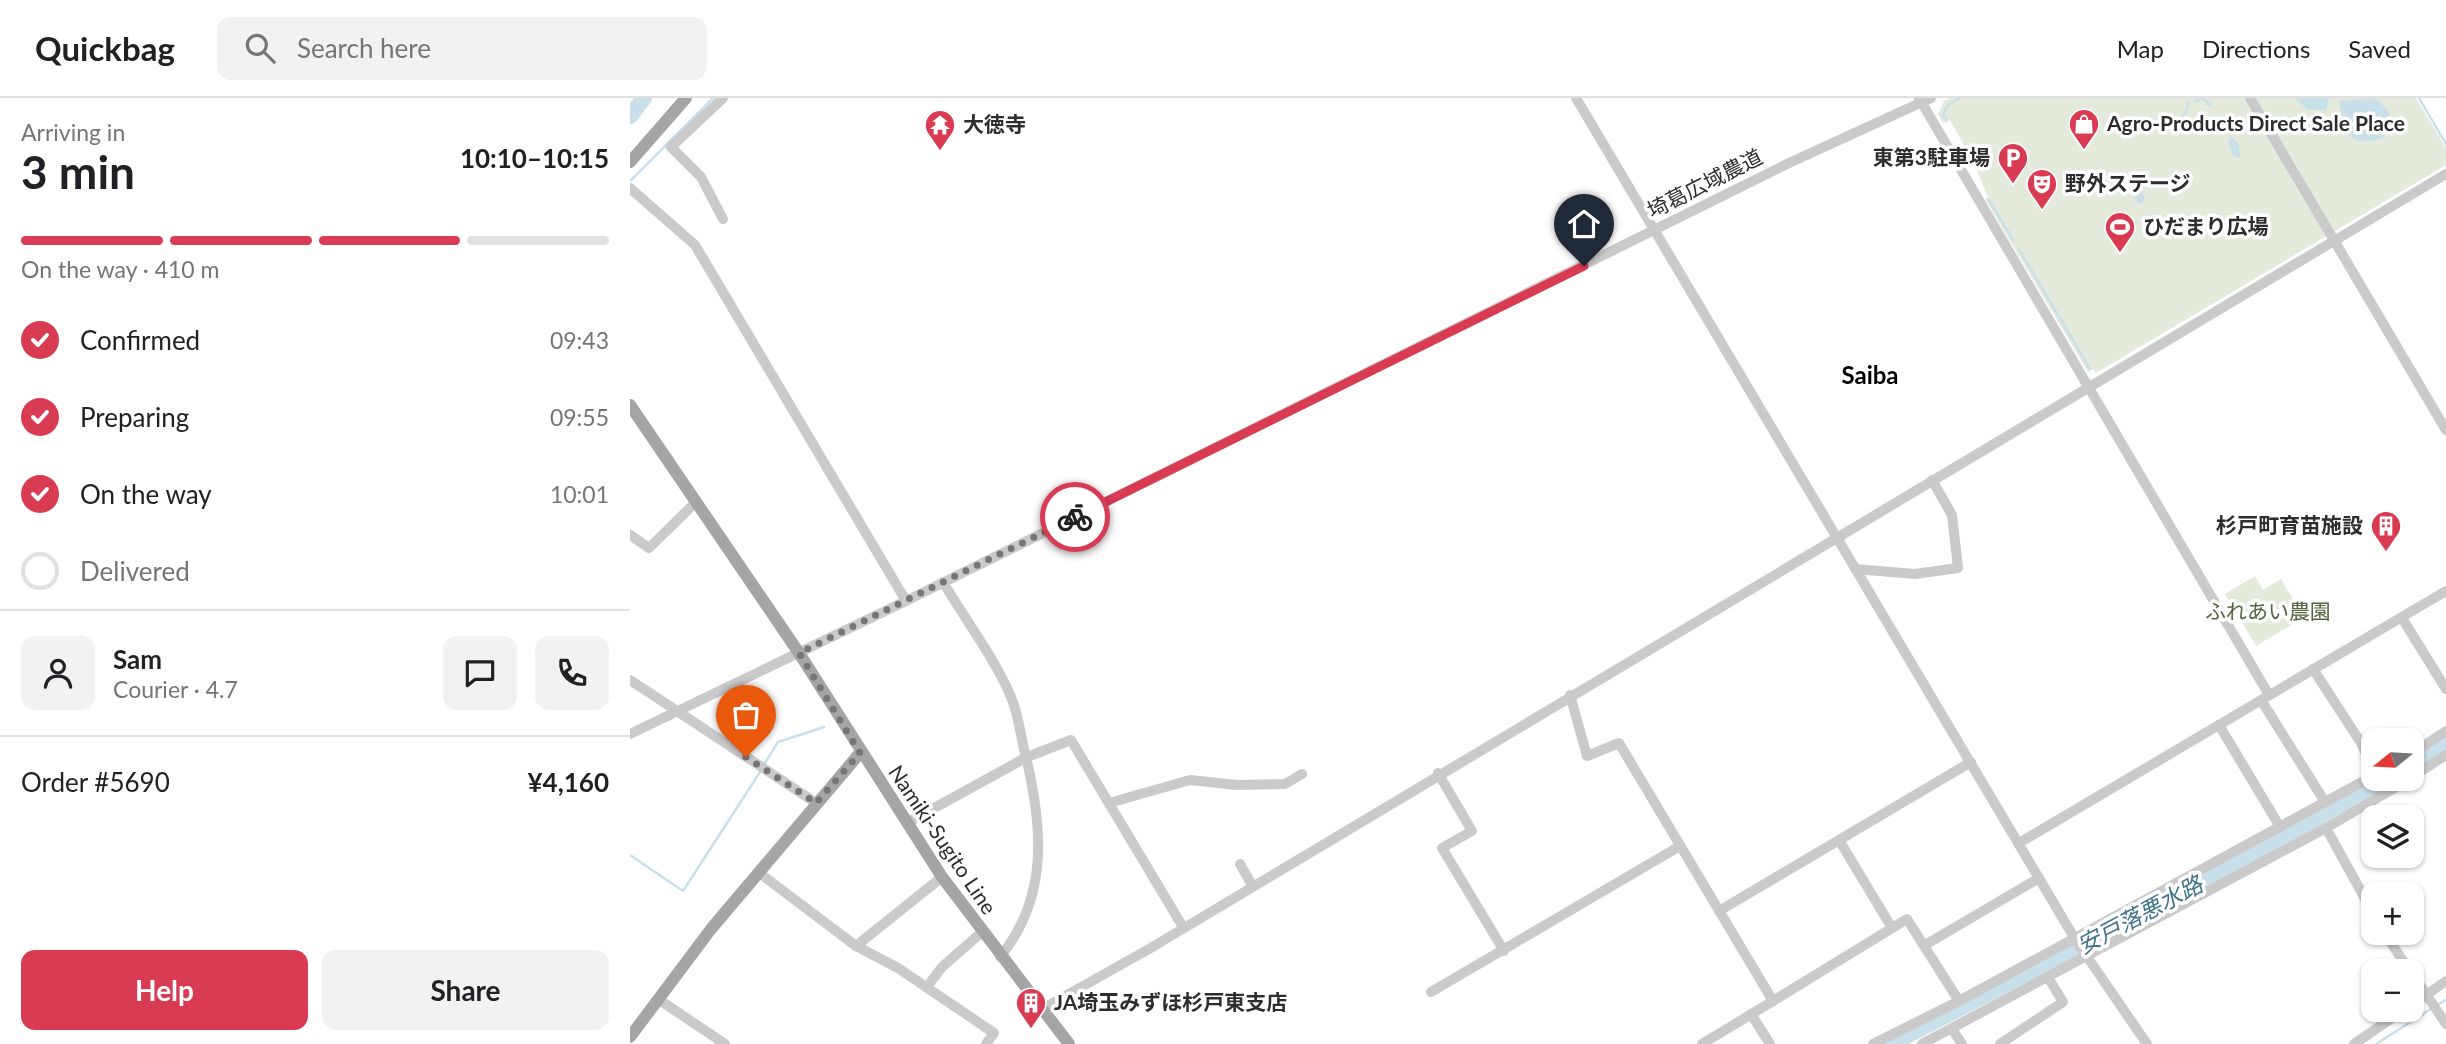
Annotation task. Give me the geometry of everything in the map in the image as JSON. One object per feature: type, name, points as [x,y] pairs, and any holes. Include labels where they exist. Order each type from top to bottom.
[{"type":"main road","points":[[630,162],[686,98]]},
{"type":"main road","name":"Namiki-Sugito Line","points":[[630,405],[799,653],[860,753],[942,877],[1000,957],[1069,1044]]},
{"type":"main road","points":[[631,1033],[758,872],[860,753]]},
{"type":"street","points":[[723,98],[671,147],[701,177],[723,219]]},
{"type":"street","points":[[1576,98],[2076,940],[2147,1044]]},
{"type":"street","points":[[2250,98],[2446,430]]},
{"type":"street","points":[[1924,100],[2325,802]]},
{"type":"street","name":"埼葛広域農道","points":[[630,734],[906,601],[1797,159],[1924,100]]},
{"type":"street","points":[[1042,1009],[2446,174]]},
{"type":"street","points":[[631,191],[695,245],[906,601]]},
{"type":"street","points":[[1855,569],[1915,574],[1958,568],[1952,515],[1932,480]]},
{"type":"street","points":[[630,535],[649,548],[695,503]]},
{"type":"street","points":[[943,582],[1012,697],[1040,820],[1038,882],[1027,914],[1013,941],[1000,957]]},
{"type":"street","points":[[2019,844],[2446,591]]},
{"type":"street","points":[[2402,618],[2446,689]]},
{"type":"street","points":[[2313,669],[2361,743]]},
{"type":"street","points":[[630,680],[816,803]]},
{"type":"street","points":[[1570,695],[1587,756],[1619,743],[1773,1001]]},
{"type":"street","points":[[2219,725],[2280,827]]},
{"type":"street","points":[[2424,746],[2446,731]]},
{"type":"street","points":[[906,823],[1027,757],[1071,740],[1182,928]]},
{"type":"street","points":[[2424,769],[2446,755]]},
{"type":"street","points":[[1719,911],[1971,762]]},
{"type":"street","points":[[1109,803],[1189,780],[1237,785],[1285,784],[1302,774]]},
{"type":"street","points":[[1438,774],[1472,831],[1442,848],[1504,951]]},
{"type":"street","points":[[1873,1044],[2076,940],[2361,782]]},
{"type":"street","points":[[1922,1044],[2049,979],[2086,955],[2326,828],[2389,791]]},
{"type":"street","points":[[2326,828],[2361,891]]},
{"type":"street","points":[[1839,840],[1892,928]]},
{"type":"street","points":[[1432,992],[1680,846]]},
{"type":"street","points":[[1240,864],[1252,886]]},
{"type":"street","points":[[758,872],[856,946],[927,987],[994,1033],[986,1044]]},
{"type":"street","points":[[856,946],[942,877]]},
{"type":"street","points":[[1924,944],[2039,878]]},
{"type":"street","points":[[1702,1044],[1907,919],[1959,1002]]},
{"type":"street","points":[[927,987],[942,967],[982,932]]},
{"type":"street","points":[[2000,1044],[2063,1002],[2049,979]]},
{"type":"street","points":[[2426,995],[2446,981]]},
{"type":"street","points":[[2424,992],[2446,1024]]},
{"type":"street","points":[[658,999],[725,1044]]},
{"type":"street","points":[[1751,1014],[1770,1044]]},
{"type":"street","points":[[2354,1044],[2386,1022]]},
{"type":"street","points":[[1952,1029],[1962,1044]]},
{"type":"green space","points":[[1950,98],[2416,98],[2446,148],[2446,165],[2096,373],[2093,369],[2088,372],[1985,199],[1988,197],[1973,161],[1950,120],[1943,123],[1938,114],[1944,101]]},
{"type":"green space","name":"ふれあい農園","points":[[2255,576],[2263,590],[2281,579],[2304,617],[2256,646],[2225,594]]},
{"type":"water","points":[[2295,98],[2329,98],[2326,110],[2308,110]]},
{"type":"water","points":[[2372,98],[2379,101],[2389,113],[2390,125],[2382,138],[2371,141],[2355,139],[2346,128],[2339,101]]},
{"type":"water","points":[[2223,128],[2239,144],[2240,158],[2233,156],[2228,141],[2231,137]]},
{"type":"water","points":[[2133,180],[2138,181],[2145,199],[2142,204],[2138,203],[2129,187]]},
{"type":"waterway","points":[[630,116],[644,98]]},
{"type":"waterway","points":[[630,181],[713,98]]},
{"type":"waterway","points":[[1947,120],[1943,115],[1948,105],[1960,98]]},
{"type":"waterway","points":[[2195,101],[2203,98],[2210,105]]},
{"type":"waterway","points":[[2419,98],[2446,144]]},
{"type":"waterway","points":[[2167,118],[2173,124],[2176,122],[2189,103]]},
{"type":"waterway","points":[[1989,200],[2013,240]]},
{"type":"waterway","points":[[2019,249],[2090,369]]},
{"type":"waterway","points":[[763,766],[778,742],[824,727]]},
{"type":"waterway","name":"安戸落悪水路","points":[[2424,757],[2446,745]]},
{"type":"waterway","points":[[630,855],[683,891],[760,772]]},
{"type":"waterway","name":"安戸落悪水路","points":[[1891,1044],[2207,880],[2365,791]]},
{"type":"waterway","points":[[2437,1005],[2446,1000]]},
{"type":"waterway","points":[[2376,1044],[2431,1009]]},
{"type":"way so far","points":[[746,757],[816,803],[860,753],[799,653],[1075,517]]},
{"type":"place","name":"Agro-Products Direct Sale Place","points":[[2084,151]]},
{"type":"place","name":"大徳寺","points":[[940,152]]},
{"type":"place","name":"東第3駐車場","points":[[2013,185]]},
{"type":"place","name":"野外ステージ","points":[[2042,211]]},
{"type":"place","name":"ひだまり広場","points":[[2120,254]]},
{"type":"place","name":"杉戸町育苗施設","points":[[2386,553]]},
{"type":"place","name":"JA埼玉みずほ杉戸東支店","points":[[1031,1030]]},
{"type":"district","name":"Saiba","points":[[1870,376]]},
{"type":"route","points":[[1075,517],[1584,266]]}]
